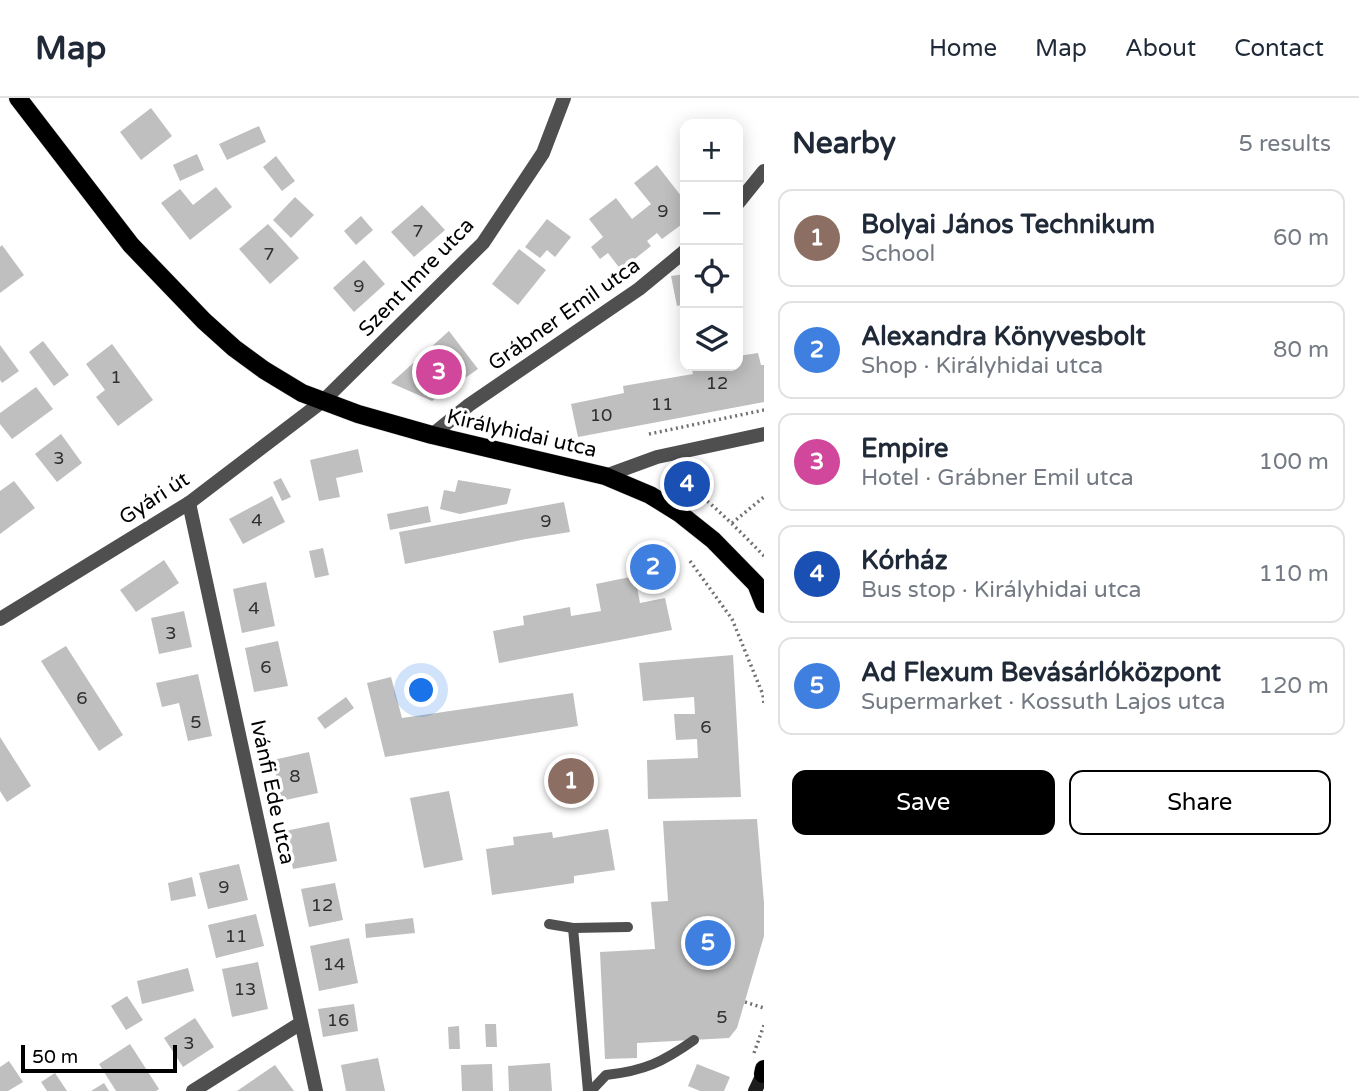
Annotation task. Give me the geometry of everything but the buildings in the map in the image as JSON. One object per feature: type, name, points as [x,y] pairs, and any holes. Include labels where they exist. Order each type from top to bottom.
[{"type":"main road","name":"Királyhidai utca","points":[[18,98],[131,245],[181,298],[234,348],[286,384],[323,401],[432,435],[605,476],[650,495],[679,513],[760,578],[764,604]]},
{"type":"main road","points":[[755,1091],[764,1071]]},
{"type":"street","name":"Szent Imre utca","points":[[323,401],[483,243],[543,153],[564,98]]},
{"type":"street","points":[[743,197],[764,171]]},
{"type":"street","name":"Grábner Emil utca","points":[[432,435],[469,405],[639,289],[680,255]]},
{"type":"street","name":"Gyári út","points":[[0,619],[189,503],[323,401]]},
{"type":"street","points":[[605,476],[657,457],[764,434]]},
{"type":"street","name":"Ivánfi Ede utca","points":[[189,503],[316,1091]]},
{"type":"street","points":[[193,1091],[301,1023]]},
{"type":"lane","points":[[549,924],[573,928],[628,926]]},
{"type":"lane","points":[[573,928],[589,1091]]},
{"type":"lane","points":[[589,1091],[606,1075],[631,1073],[659,1064],[694,1040]]},
{"type":"path","points":[[649,434],[764,410]]},
{"type":"path","points":[[661,466],[687,484],[732,523],[764,556]]},
{"type":"path","points":[[732,523],[764,498]]},
{"type":"path","points":[[690,561],[732,619],[764,704]]},
{"type":"path","points":[[745,1002],[764,1008]]},
{"type":"place","name":"Empire","points":[[439,372]]},
{"type":"place","name":"Kórház","points":[[687,484]]},
{"type":"place","name":"Alexandra Könyvesbolt","points":[[653,567]]},
{"type":"place","name":"Bolyai János Technikum","points":[[571,781]]},
{"type":"place","name":"Ad Flexum Bevásárlóközpont","points":[[708,943]]}]
